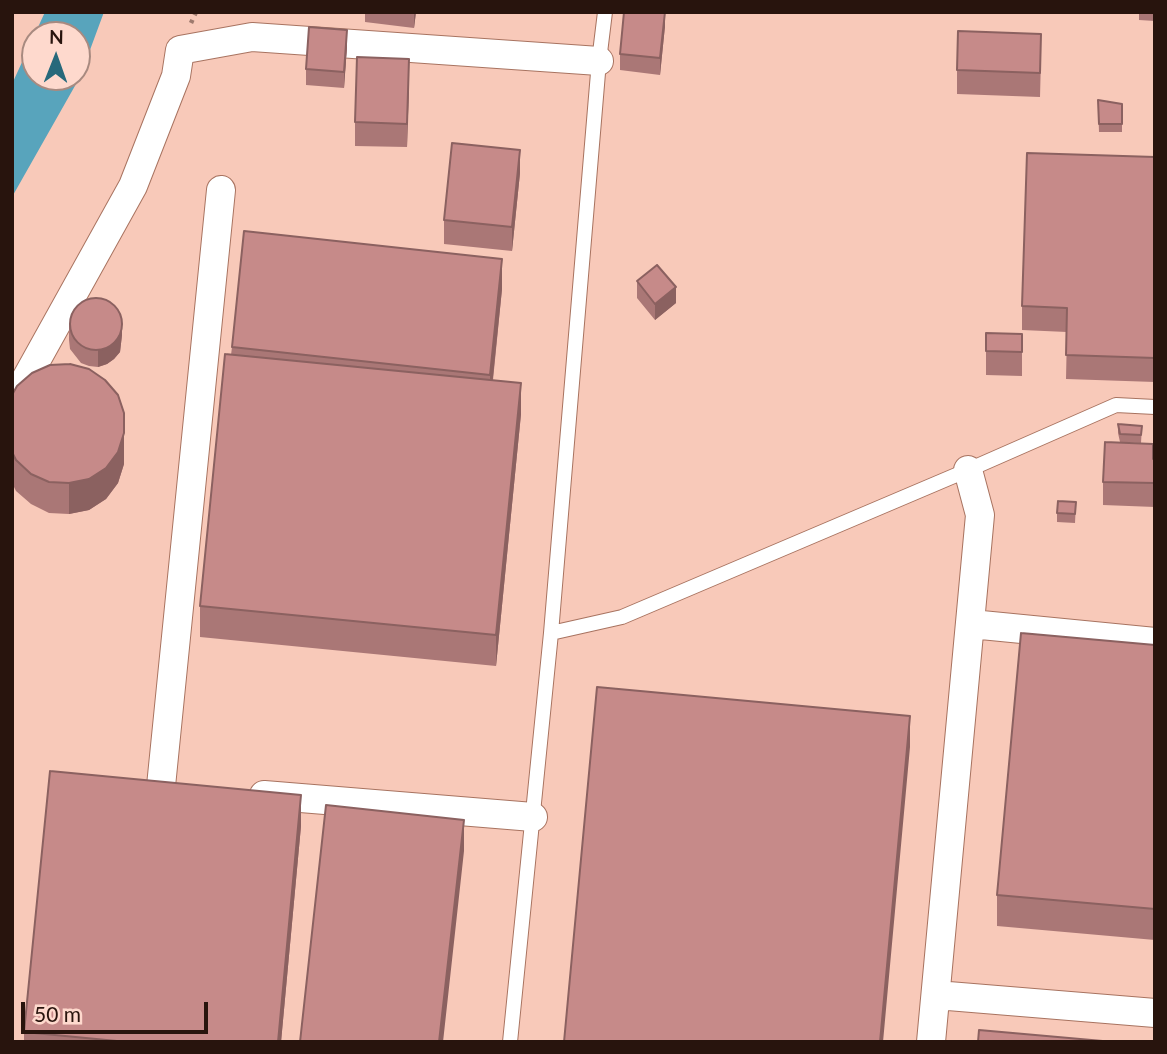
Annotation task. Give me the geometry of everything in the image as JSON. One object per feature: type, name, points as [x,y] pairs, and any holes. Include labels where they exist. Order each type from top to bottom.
[{"type":"street","points":[[12,404],[133,186],[176,76],[180,50],[252,37],[600,61]]},
{"type":"street","points":[[161,786],[221,190]]},
{"type":"street","points":[[931,1042],[980,515],[968,470]]},
{"type":"street","points":[[971,625],[1155,642]]},
{"type":"street","points":[[244,793],[534,817]]},
{"type":"street","points":[[936,995],[1155,1013]]},
{"type":"lane","points":[[510,1042],[534,817],[606,12]]},
{"type":"lane","points":[[551,633],[622,617],[1116,405],[1155,407]]},
{"type":"water","points":[[45,12],[104,12],[91,47],[91,21],[41,21]]},
{"type":"water","points":[[21,64],[21,91],[72,91],[12,197],[12,84]]},
{"type":"building","points":[[624,12],[665,12],[660,58],[620,54]]},
{"type":"building","points":[[309,27],[347,30],[344,72],[306,69]]},
{"type":"building","points":[[958,31],[1041,34],[1040,73],[957,70]]},
{"type":"building","points":[[357,57],[409,59],[407,124],[355,122]]},
{"type":"building","points":[[1098,100],[1122,104],[1122,124],[1099,124]]},
{"type":"building","points":[[452,143],[520,150],[512,227],[444,220]]},
{"type":"building","points":[[1027,153],[1155,157],[1155,358],[1066,355],[1067,308],[1022,306]]},
{"type":"building","points":[[244,231],[502,259],[490,375],[232,347]]},
{"type":"building","points":[[657,265],[676,287],[655,304],[637,281]]},
{"type":"building","points":[[96,298],[115,305],[122,324],[115,343],[96,350],[77,343],[70,324],[77,305]]},
{"type":"building","points":[[986,333],[1022,334],[1022,352],[986,351]]},
{"type":"building","points":[[225,354],[521,383],[496,635],[200,606]]},
{"type":"building","points":[[70,364],[89,369],[105,380],[118,395],[124,413],[124,433],[118,452],[106,468],[89,479],[69,483],[49,482],[31,474],[16,460],[12,452],[12,395],[17,386],[32,373],[50,365]]},
{"type":"building","points":[[1118,424],[1142,426],[1141,435],[1120,434]]},
{"type":"building","points":[[1105,442],[1153,444],[1155,483],[1103,482]]},
{"type":"building","points":[[1058,501],[1076,502],[1075,514],[1057,513]]},
{"type":"building","points":[[1021,633],[1155,645],[1155,909],[997,895]]},
{"type":"building","points":[[597,687],[910,716],[880,1042],[564,1042]]},
{"type":"building","points":[[50,771],[301,795],[278,1042],[127,1042],[24,1032]]},
{"type":"building","points":[[326,805],[464,820],[439,1042],[300,1042]]},
{"type":"building","points":[[979,1030],[1114,1042],[978,1042]]}]
